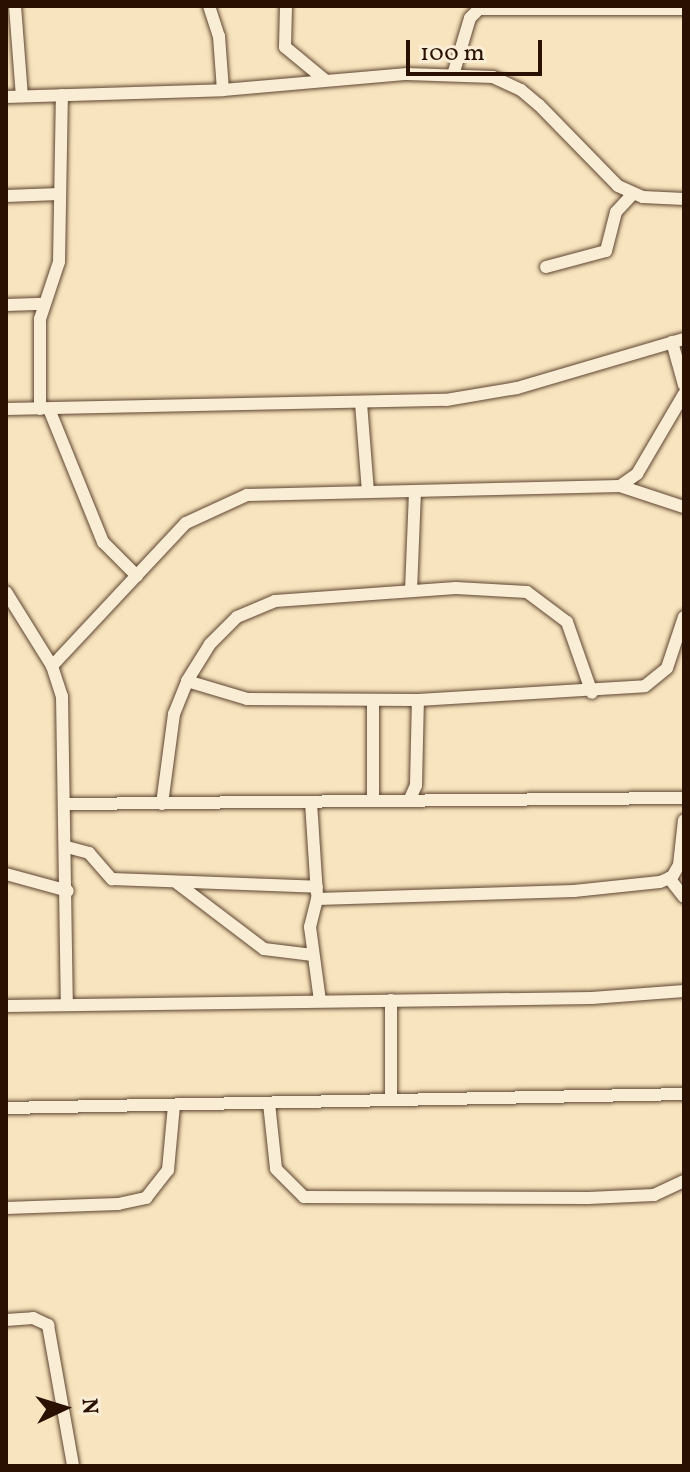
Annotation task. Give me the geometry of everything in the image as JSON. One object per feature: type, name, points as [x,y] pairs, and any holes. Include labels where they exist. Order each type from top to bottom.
[{"type":"street","points":[[15,6],[22,96]]},
{"type":"street","points":[[209,6],[219,36],[223,90]]},
{"type":"street","points":[[286,6],[285,47],[325,80]]},
{"type":"street","points":[[453,75],[472,10],[684,9]]},
{"type":"street","points":[[6,97],[223,90],[325,80],[453,75],[493,77],[521,90],[608,179],[633,194],[684,199]]},
{"type":"street","points":[[62,95],[58,272],[44,304],[45,409],[103,542],[137,576]]},
{"type":"street","points":[[6,196],[59,194]]},
{"type":"street","points":[[546,267],[610,248],[616,212],[633,194]]},
{"type":"street","points":[[6,305],[44,304]]},
{"type":"street","points":[[6,409],[361,403],[479,396],[678,340],[684,385]]},
{"type":"street","points":[[620,486],[641,469],[684,394]]},
{"type":"street","points":[[361,403],[368,491]]},
{"type":"street","points":[[52,666],[186,523],[225,501],[263,492],[620,486],[684,507]]},
{"type":"street","points":[[411,591],[415,491]]},
{"type":"street","points":[[162,804],[171,725],[187,681],[210,644],[237,617],[255,607],[299,596],[498,587],[536,594],[567,622],[592,693]]},
{"type":"street","points":[[7,596],[52,666],[65,716],[67,1005]]},
{"type":"street","points":[[187,681],[247,699],[418,700],[592,693],[645,686],[658,679],[677,648],[684,617]]},
{"type":"street","points":[[373,700],[373,801]]},
{"type":"street","points":[[409,801],[416,785],[418,700]]},
{"type":"street","points":[[67,804],[684,798]]},
{"type":"street","points":[[311,802],[317,893],[310,927],[320,1001]]},
{"type":"street","points":[[669,878],[681,856],[684,820]]},
{"type":"street","points":[[67,847],[89,853],[108,878],[317,893],[574,891],[669,878]]},
{"type":"street","points":[[6,874],[68,891]]},
{"type":"street","points":[[669,878],[684,897]]},
{"type":"street","points":[[177,883],[264,949],[313,955]]},
{"type":"street","points":[[6,1006],[658,996],[684,991]]},
{"type":"street","points":[[391,1000],[391,1100]]},
{"type":"street","points":[[6,1108],[684,1094]]},
{"type":"street","points":[[269,1103],[276,1169],[293,1190],[314,1199],[654,1195],[684,1181]]},
{"type":"street","points":[[6,1208],[118,1204],[146,1198],[168,1170],[174,1105]]},
{"type":"street","points":[[6,1320],[33,1318],[48,1325],[73,1466]]}]
